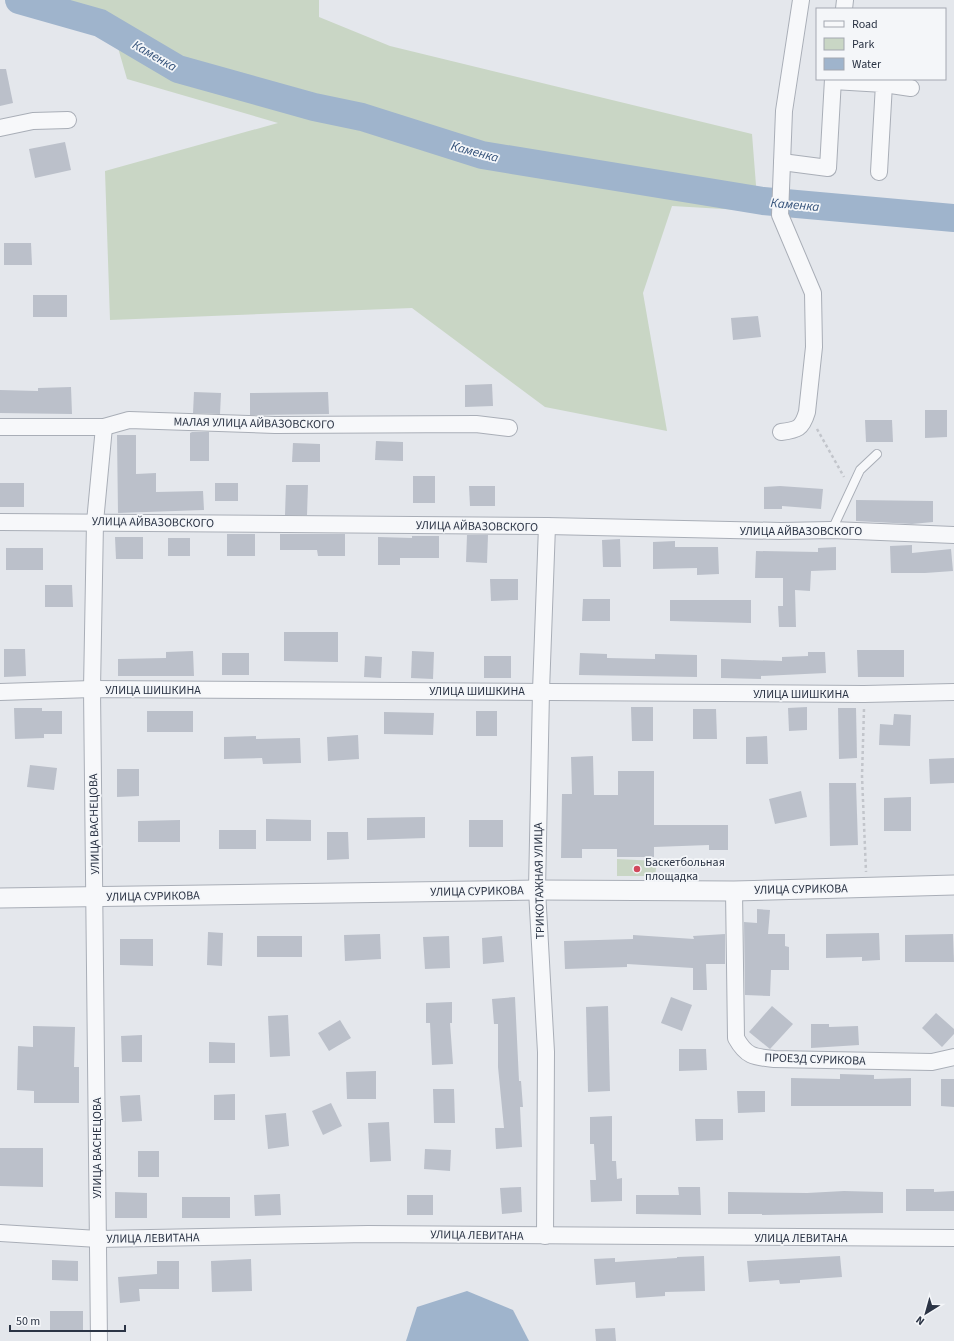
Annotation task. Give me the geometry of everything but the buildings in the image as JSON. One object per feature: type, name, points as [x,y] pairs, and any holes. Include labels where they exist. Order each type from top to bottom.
[{"type":"street","points":[[781,432],[796,430],[804,422],[808,412],[814,347],[813,293],[780,215],[784,111],[801,0]]},
{"type":"street","points":[[782,162],[828,168],[833,80],[884,84],[911,88]]},
{"type":"street","points":[[879,172],[884,84]]},
{"type":"street","points":[[0,128],[33,121],[68,120]]},
{"type":"street","name":"МАЛАЯ УЛИЦА АЙВАЗОВСКОГО","points":[[0,427],[104,427],[129,420],[275,425],[476,424],[509,428]]},
{"type":"street","name":"УЛИЦА ВАСНЕЦОВА","points":[[99,1341],[92,689],[95,522],[104,427]]},
{"type":"street","name":"УЛИЦА АЙВАЗОВСКОГО","points":[[0,522],[547,526],[781,531],[832,530],[954,534]]},
{"type":"street","name":"ТРИКОТАЖНАЯ УЛИЦА","points":[[545,1236],[546,1052],[537,890],[541,691],[547,526]]},
{"type":"street","name":"УЛИЦА ШИШКИНА","points":[[0,692],[92,689],[864,694],[954,692]]},
{"type":"street","name":"УЛИЦА СУРИКОВА","points":[[0,898],[95,898],[537,890],[734,891],[954,885]]},
{"type":"street","name":"ПРОЕЗД СУРИКОВА","points":[[734,891],[736,1038],[743,1050],[755,1057],[774,1059],[932,1062],[954,1057]]},
{"type":"street","name":"УЛИЦА ЛЕВИТАНА","points":[[0,1233],[98,1239],[368,1234],[954,1238]]},
{"type":"lane","points":[[832,530],[860,470],[877,454]]},
{"type":"path","points":[[808,412],[851,490]]},
{"type":"path","points":[[864,694],[862,776],[867,888]]},
{"type":"green space","points":[[45,0],[319,0],[319,17],[390,46],[752,134],[758,211],[672,206],[643,293],[667,431],[545,407],[412,308],[110,320],[105,171],[278,123],[127,79],[108,13]]},
{"type":"green space","name":"Баскетбольная площадка","points":[[617,859],[657,861],[655,876],[617,876]]},
{"type":"water","points":[[467,1291],[513,1310],[529,1341],[406,1341],[417,1307]]},
{"type":"waterway","name":"Каменка","points":[[19,0],[100,23],[178,69],[314,107],[362,117],[482,155],[763,201],[954,218]]},
{"type":"place","name":"Баскетбольная площадка","points":[[637,869]]}]
